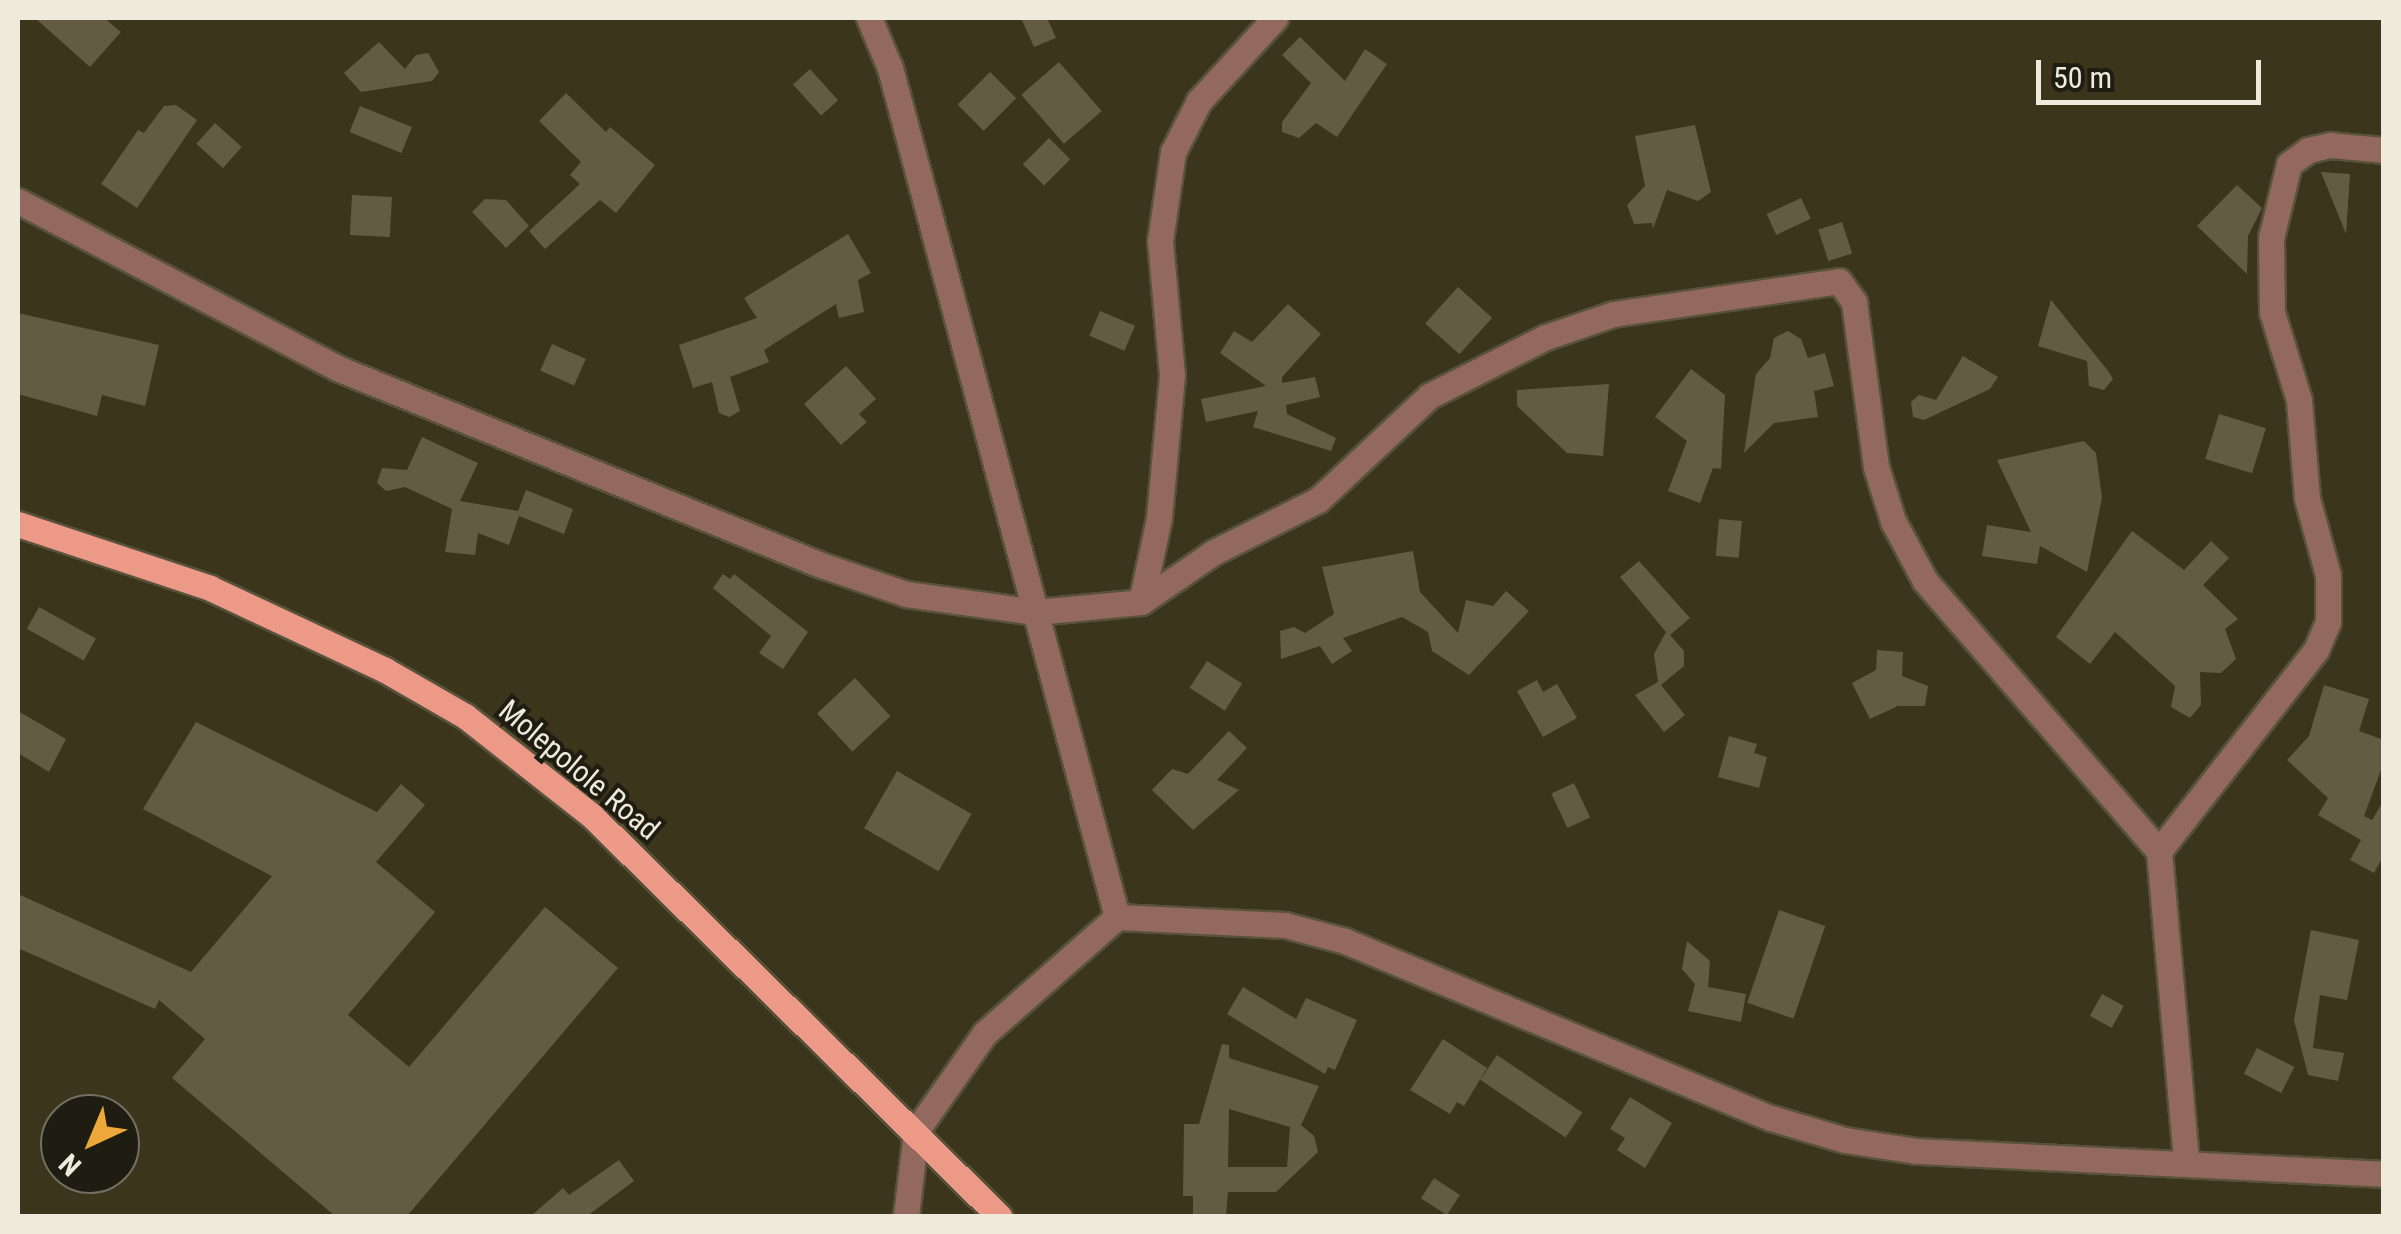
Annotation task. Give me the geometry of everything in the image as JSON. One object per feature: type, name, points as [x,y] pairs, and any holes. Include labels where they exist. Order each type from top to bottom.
[{"type":"main road","name":"Molepolole Road","points":[[18,524],[210,588],[385,670],[465,716],[592,816],[999,1216]]},
{"type":"street","points":[[869,18],[890,68],[1117,917]]},
{"type":"street","points":[[1141,602],[1162,493],[1172,375],[1160,241],[1173,152],[1199,101],[1275,18]]},
{"type":"street","points":[[2159,851],[2316,650],[2328,622],[2328,575],[2306,498],[2299,400],[2272,312],[2271,238],[2289,164],[2308,150],[2330,145],[2384,150]]},
{"type":"street","points":[[18,201],[337,368],[785,550],[906,594],[1036,612],[1141,602],[1214,552],[1318,500],[1429,396],[1546,337],[1612,314],[1839,281],[1854,302],[1876,467],[1893,520],[1925,580],[2159,851],[2186,1161]]},
{"type":"street","points":[[906,1216],[916,1131],[985,1033],[1117,917],[1285,925],[1345,941],[1771,1118],[1845,1140],[1917,1152],[2186,1161],[2384,1174]]},
{"type":"building","points":[[35,18],[104,18],[121,32],[90,67]]},
{"type":"building","points":[[1021,18],[1047,18],[1056,38],[1034,47]]},
{"type":"building","points":[[1300,37],[1345,81],[1365,49],[1387,64],[1337,137],[1316,123],[1299,138],[1282,132],[1282,122],[1311,83],[1282,55]]},
{"type":"building","points":[[379,42],[405,69],[416,55],[428,53],[439,72],[432,81],[361,92],[344,73]]},
{"type":"building","points":[[1059,62],[1102,111],[1064,144],[1021,95]]},
{"type":"building","points":[[810,69],[838,100],[821,116],[793,84]]},
{"type":"building","points":[[990,72],[1016,98],[984,131],[957,105]]},
{"type":"building","points":[[566,93],[606,132],[610,127],[655,165],[616,213],[600,200],[545,249],[529,231],[580,184],[570,175],[581,162],[539,121]]},
{"type":"building","points":[[176,105],[197,120],[137,208],[101,184],[138,130],[144,133],[164,106]]},
{"type":"building","points":[[360,106],[412,127],[401,153],[350,132]]},
{"type":"building","points":[[215,123],[242,147],[223,168],[196,144]]},
{"type":"building","points":[[1695,125],[1711,192],[1698,201],[1667,190],[1653,229],[1652,223],[1634,224],[1627,205],[1645,186],[1635,136]]},
{"type":"building","points":[[1049,138],[1070,159],[1044,185],[1023,164]]},
{"type":"building","points":[[2321,172],[2350,174],[2346,234]]},
{"type":"building","points":[[2237,185],[2262,208],[2248,236],[2247,274],[2197,226]]},
{"type":"building","points":[[352,195],[392,197],[390,237],[350,235]]},
{"type":"building","points":[[1801,198],[1811,219],[1776,235],[1767,214]]},
{"type":"building","points":[[485,199],[506,200],[529,226],[506,248],[472,212]]},
{"type":"building","points":[[1842,222],[1852,253],[1828,261],[1818,230]]},
{"type":"building","points":[[848,234],[871,273],[858,280],[864,312],[839,318],[836,304],[764,350],[769,362],[730,377],[740,411],[729,417],[719,413],[712,382],[693,388],[679,345],[757,318],[744,298]]},
{"type":"building","points":[[1458,287],[1492,318],[1459,354],[1425,323]]},
{"type":"building","points":[[2051,300],[2109,372],[2113,379],[2104,390],[2089,386],[2087,361],[2038,346]]},
{"type":"building","points":[[1288,304],[1321,334],[1282,377],[1282,383],[1315,377],[1320,397],[1286,405],[1287,414],[1336,438],[1331,451],[1253,427],[1258,411],[1206,422],[1201,399],[1266,386],[1220,353],[1234,331],[1252,342]]},
{"type":"building","points":[[1100,311],[1135,326],[1124,351],[1089,336]]},
{"type":"building","points":[[18,313],[159,345],[145,406],[102,395],[97,416],[18,394]]},
{"type":"building","points":[[1788,331],[1801,339],[1808,358],[1825,353],[1834,386],[1814,391],[1818,417],[1774,423],[1744,453],[1756,374],[1770,358],[1774,338]]},
{"type":"building","points":[[552,344],[586,359],[574,386],[540,370]]},
{"type":"building","points":[[1963,356],[1998,377],[1990,389],[1924,420],[1913,417],[1911,402],[1919,395],[1936,400]]},
{"type":"building","points":[[846,366],[876,399],[859,414],[867,422],[841,445],[804,404]]},
{"type":"building","points":[[1691,369],[1725,395],[1721,469],[1713,468],[1700,503],[1668,491],[1687,441],[1655,417]]},
{"type":"building","points":[[1609,384],[1603,456],[1567,453],[1517,406],[1517,390]]},
{"type":"building","points":[[2219,414],[2266,428],[2252,473],[2205,459]]},
{"type":"building","points":[[422,437],[478,463],[460,501],[518,511],[526,490],[573,509],[564,534],[519,516],[509,545],[478,533],[475,555],[445,552],[452,509],[405,487],[386,491],[377,483],[382,468],[407,470]]},
{"type":"building","points":[[2084,441],[2096,453],[2102,498],[2087,572],[2040,546],[2037,564],[1982,556],[1987,525],[2031,532],[1997,460]]},
{"type":"building","points":[[1719,519],[1742,521],[1739,558],[1716,556]]},
{"type":"building","points":[[2132,531],[2184,570],[2211,541],[2229,558],[2203,585],[2238,619],[2225,629],[2236,659],[2221,673],[2200,672],[2201,705],[2190,718],[2171,707],[2175,686],[2115,632],[2090,664],[2056,637]]},
{"type":"building","points":[[1413,551],[1420,592],[1458,633],[1466,600],[1493,606],[1506,591],[1529,611],[1469,675],[1432,651],[1428,632],[1402,617],[1343,638],[1352,651],[1332,664],[1320,646],[1281,659],[1280,631],[1294,627],[1305,633],[1334,614],[1322,567]]},
{"type":"building","points":[[1639,561],[1690,618],[1670,635],[1684,651],[1684,666],[1661,685],[1685,715],[1664,732],[1635,695],[1658,682],[1654,654],[1666,632],[1620,577]]},
{"type":"building","points":[[723,574],[730,579],[734,574],[808,632],[783,669],[759,653],[771,636],[713,588]]},
{"type":"building","points":[[39,607],[96,639],[84,660],[27,629]]},
{"type":"building","points":[[1877,650],[1903,652],[1902,676],[1928,686],[1925,706],[1898,706],[1870,719],[1852,683],[1876,670]]},
{"type":"building","points":[[1207,661],[1242,684],[1225,711],[1190,688]]},
{"type":"building","points":[[855,678],[890,716],[852,751],[817,713]]},
{"type":"building","points":[[1537,680],[1543,692],[1557,684],[1577,718],[1543,737],[1517,691]]},
{"type":"building","points":[[2324,685],[2369,699],[2359,731],[2384,740],[2384,762],[2364,816],[2372,820],[2384,800],[2384,855],[2374,873],[2350,860],[2361,840],[2318,815],[2328,798],[2287,760],[2309,736]]},
{"type":"building","points":[[18,711],[66,739],[49,772],[18,753]]},
{"type":"building","points":[[196,722],[377,812],[401,784],[425,805],[376,862],[435,912],[348,1015],[409,1067],[545,907],[618,968],[407,1216],[335,1216],[172,1078],[205,1039],[159,1000],[155,1009],[18,948],[18,894],[191,972],[272,876],[143,809]]},
{"type":"building","points":[[1229,731],[1247,748],[1217,780],[1239,790],[1193,830],[1152,790],[1172,769],[1188,774]]},
{"type":"building","points":[[1729,736],[1757,744],[1754,753],[1767,757],[1759,788],[1718,777]]},
{"type":"building","points":[[897,771],[971,814],[938,871],[864,828]]},
{"type":"building","points":[[1574,783],[1590,817],[1567,828],[1551,794]]},
{"type":"building","points":[[1779,910],[1825,926],[1793,1019],[1747,1003]]},
{"type":"building","points":[[2311,930],[2359,940],[2347,1000],[2320,995],[2313,1048],[2344,1053],[2338,1081],[2308,1075],[2294,1020]]},
{"type":"building","points":[[1687,941],[1710,961],[1708,987],[1746,994],[1741,1022],[1688,1011],[1695,984],[1682,969]]},
{"type":"building","points":[[1243,987],[1296,1019],[1306,998],[1357,1020],[1335,1070],[1328,1067],[1325,1074],[1227,1014]]},
{"type":"building","points":[[2102,994],[2124,1006],[2112,1028],[2090,1016]]},
{"type":"building","points":[[1443,1039],[1487,1068],[1464,1106],[1457,1102],[1450,1114],[1410,1090]]},
{"type":"building","points":[[1222,1044],[1229,1045],[1229,1058],[1319,1086],[1301,1125],[1314,1136],[1318,1152],[1276,1192],[1228,1192],[1226,1216],[1193,1216],[1193,1196],[1183,1196],[1184,1124],[1199,1124]],"holes":[[[1229,1109],[1290,1127],[1287,1167],[1228,1167]]]},
{"type":"building","points":[[2257,1048],[2294,1067],[2281,1093],[2244,1074]]},
{"type":"building","points":[[1497,1055],[1582,1113],[1566,1137],[1480,1080]]},
{"type":"building","points":[[1630,1097],[1672,1123],[1645,1168],[1617,1150],[1625,1138],[1610,1129]]},
{"type":"building","points":[[619,1160],[634,1181],[587,1216],[531,1216],[563,1188],[569,1195]]},
{"type":"building","points":[[1434,1178],[1460,1195],[1447,1215],[1421,1198]]}]
